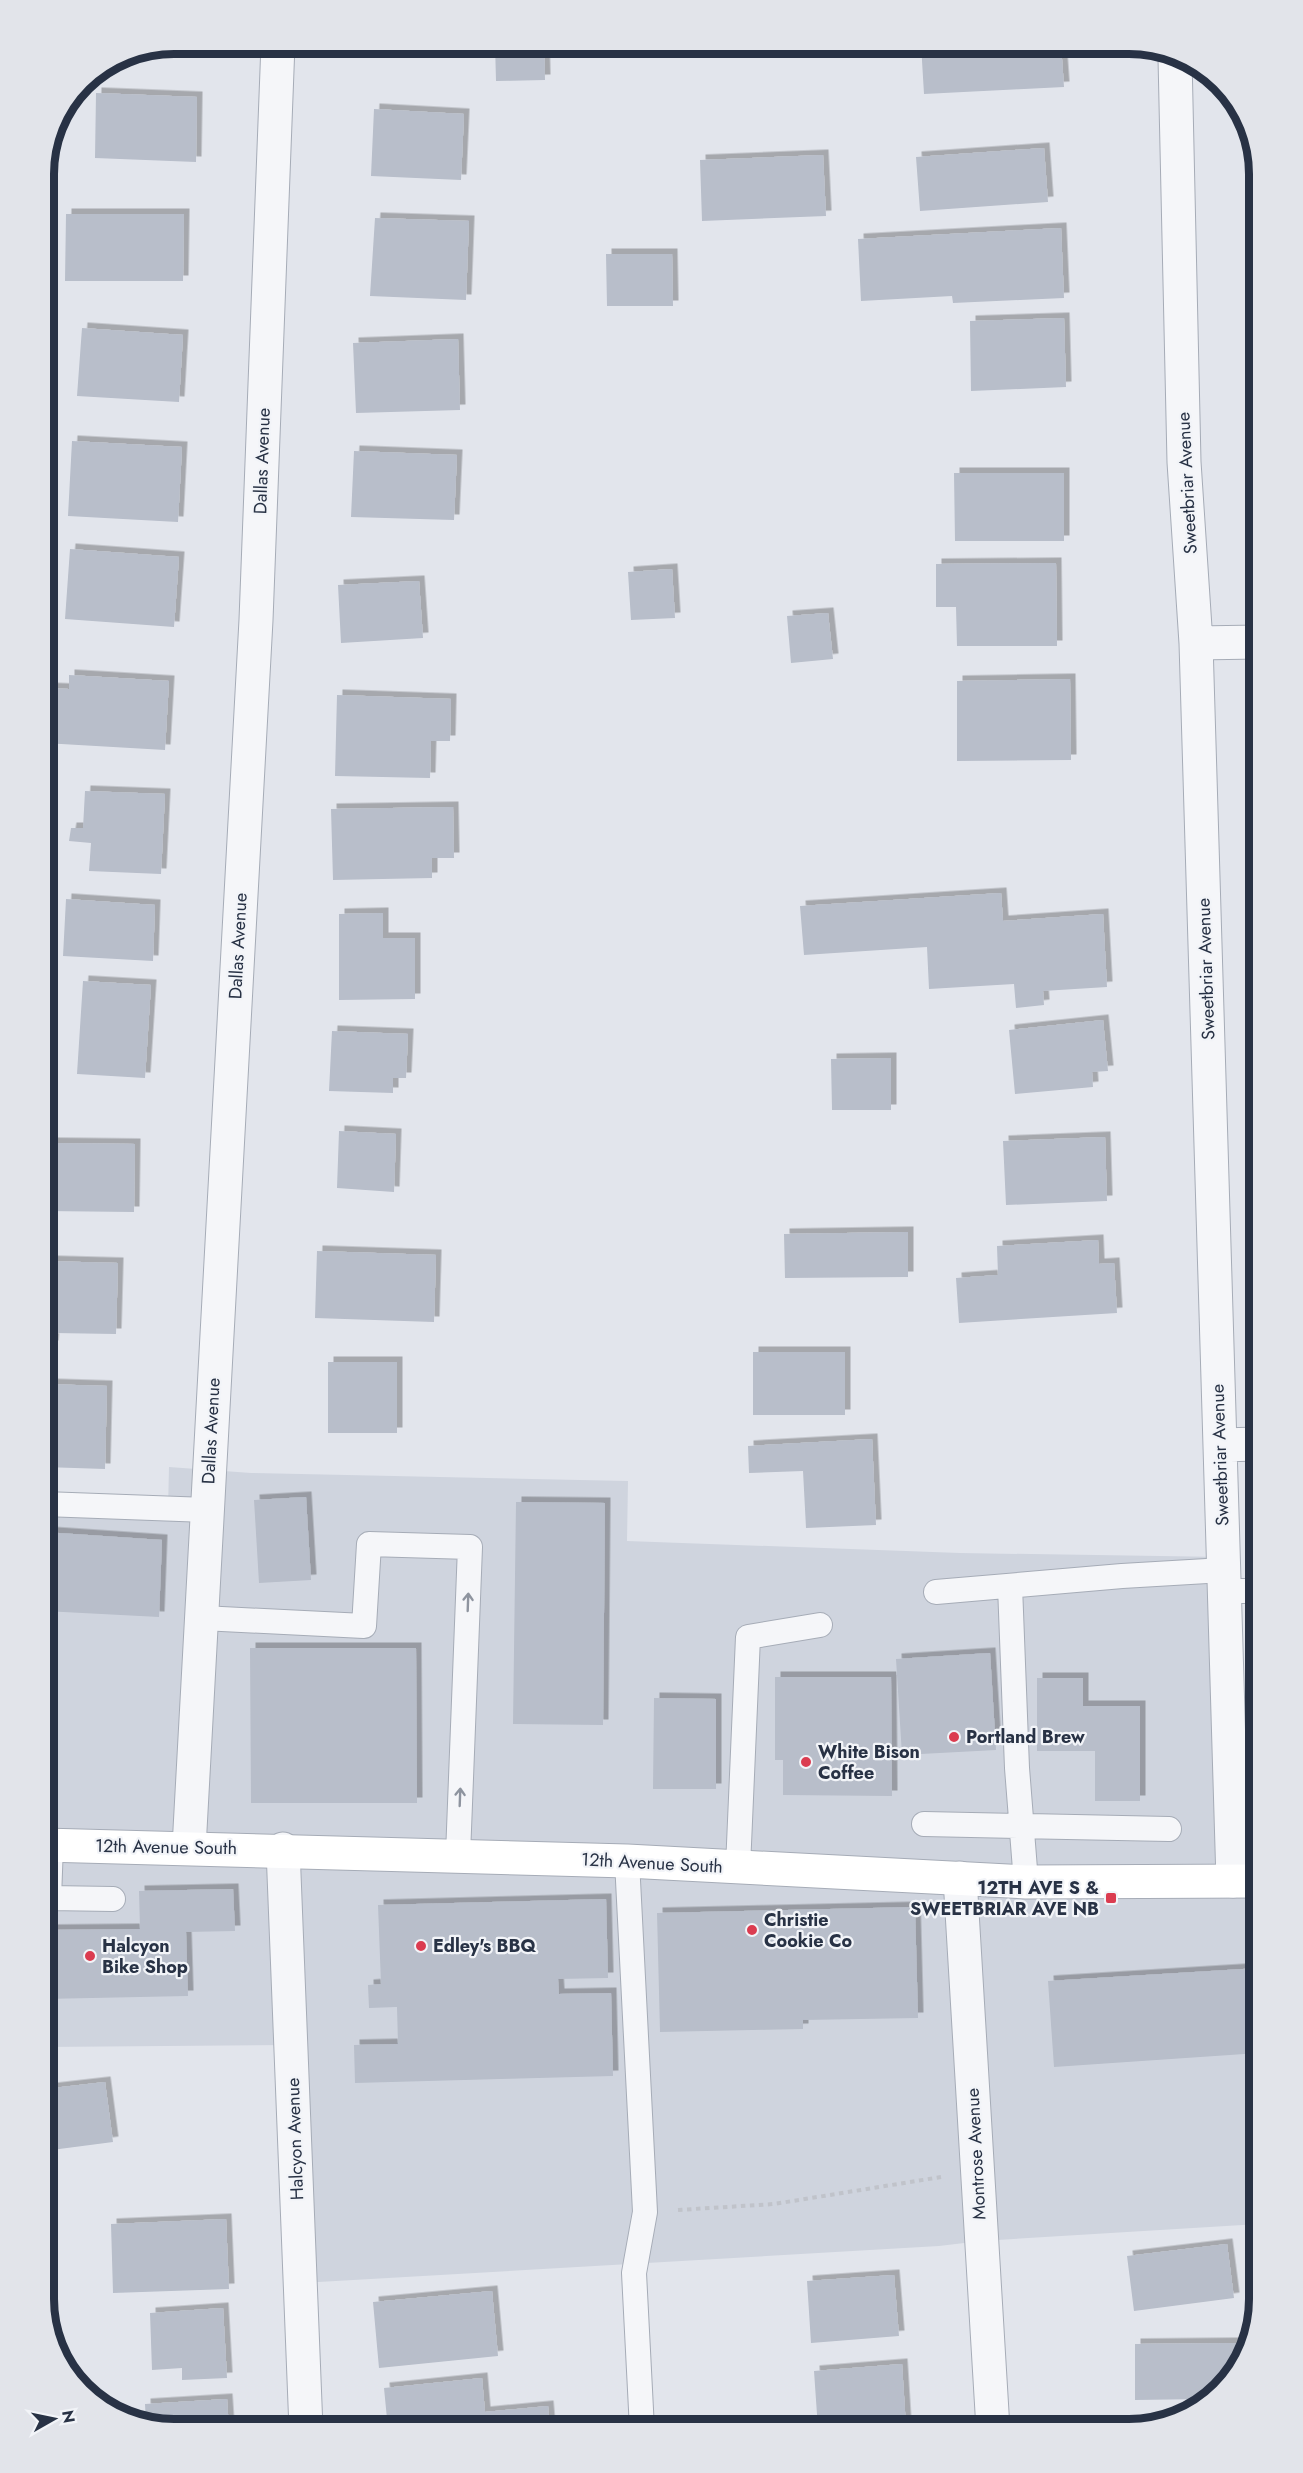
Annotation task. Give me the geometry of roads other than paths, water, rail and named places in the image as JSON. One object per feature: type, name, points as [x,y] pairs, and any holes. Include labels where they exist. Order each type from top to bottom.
[{"type":"main road","name":"12th Avenue South","points":[[54,1845],[627,1861],[1026,1882],[1246,1881]]},
{"type":"street","name":"Dallas Avenue","points":[[189,1848],[256,620],[278,54]]},
{"type":"street","name":"Sweetbriar Avenue","points":[[1175,63],[1184,462],[1196,643],[1225,1580],[1246,1881]]},
{"type":"street","points":[[1196,643],[1249,642]]},
{"type":"street","points":[[1220,1444],[1249,1444]]},
{"type":"street","name":"Halcyon Avenue","points":[[283,1850],[306,2419]]},
{"type":"street","name":"Montrose Avenue","points":[[960,1878],[992,2419]]},
{"type":"lane","points":[[54,1504],[207,1510]]},
{"type":"lane","points":[[201,1618],[364,1626],[369,1544],[470,1547],[458,1855]]},
{"type":"lane","points":[[936,1592],[1010,1586],[1225,1580],[1249,1588]]},
{"type":"lane","points":[[1010,1586],[1026,1882]]},
{"type":"lane","points":[[738,1867],[748,1637],[820,1625]]},
{"type":"lane","points":[[924,1824],[1169,1829]]},
{"type":"lane","points":[[627,1861],[645,2212],[634,2273],[641,2419]]},
{"type":"lane","points":[[54,1899],[113,1899]]},
{"type":"place","name":"Portland Brew","points":[[954,1737]]},
{"type":"place","name":"White Bison Coffee","points":[[806,1762]]},
{"type":"place","name":"12TH AVE S & SWEETBRIAR AVE NB","points":[[1111,1898]]},
{"type":"place","name":"Christie Cookie Co","points":[[752,1930]]},
{"type":"place","name":"Edley's BBQ","points":[[421,1946]]},
{"type":"place","name":"Halcyon Bike Shop","points":[[90,1956]]}]
